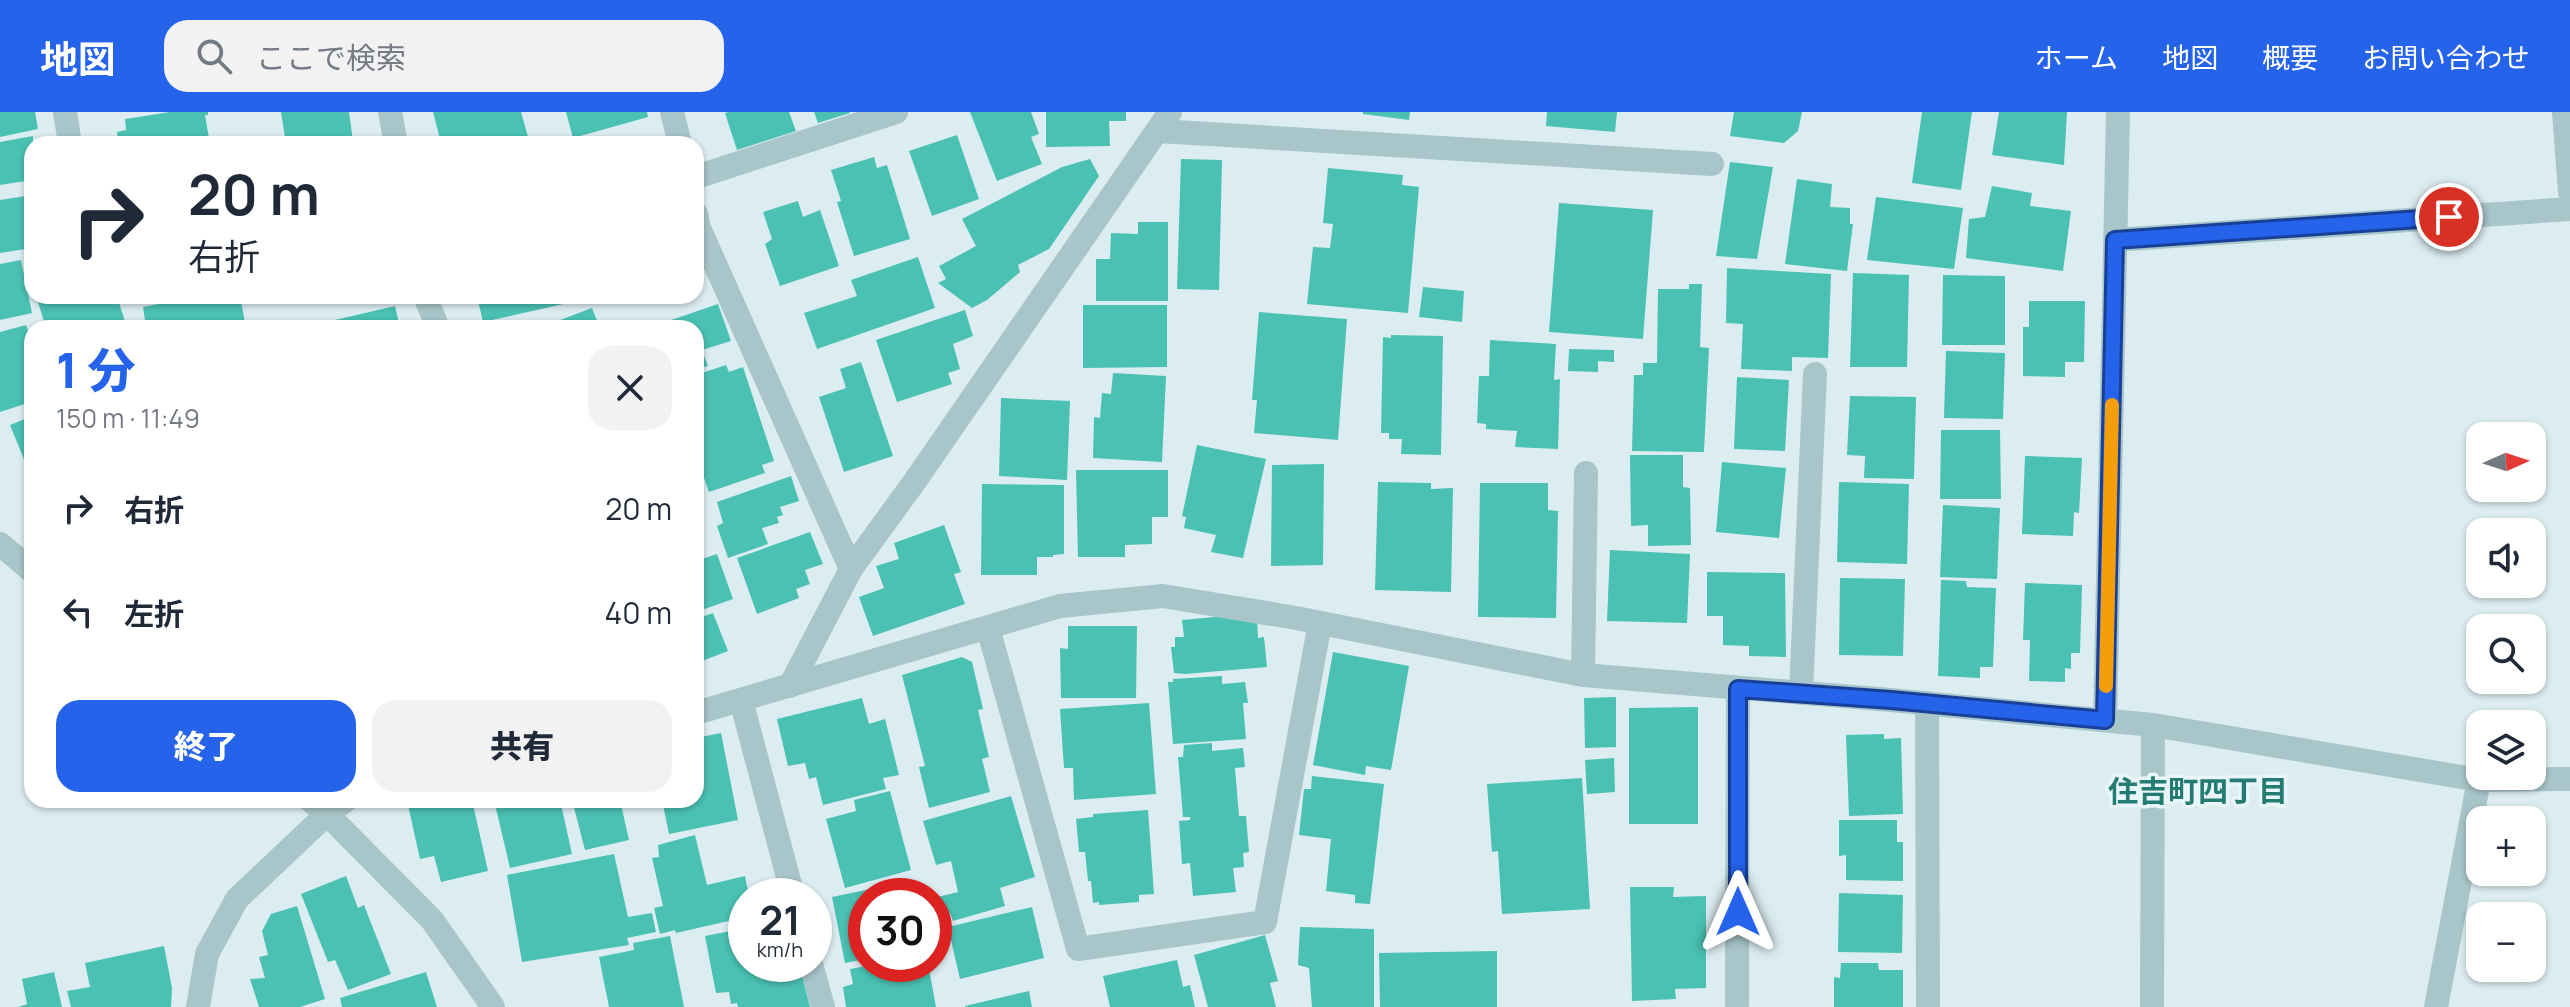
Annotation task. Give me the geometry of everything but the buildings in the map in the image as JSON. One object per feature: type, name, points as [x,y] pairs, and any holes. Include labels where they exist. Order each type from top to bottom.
[{"type":"street","points":[[65,112],[69,136]]},
{"type":"street","points":[[390,112],[394,136]]},
{"type":"street","points":[[672,112],[678,136]]},
{"type":"street","points":[[704,174],[896,112]]},
{"type":"street","points":[[2105,720],[2118,112]]},
{"type":"street","points":[[2564,112],[2570,192]]},
{"type":"street","points":[[790,686],[851,569],[1164,121],[1712,164]]},
{"type":"street","points":[[2115,240],[2570,209]]},
{"type":"street","points":[[704,239],[851,569]]},
{"type":"street","points":[[1801,693],[1815,374]]},
{"type":"street","points":[[1583,675],[1586,473]]},
{"type":"street","points":[[0,544],[24,564]]},
{"type":"street","points":[[704,711],[1060,606],[1163,596],[1320,623],[1583,675],[2153,725],[2466,778]]},
{"type":"street","points":[[988,628],[1078,949],[1265,922],[1320,623]]},
{"type":"street","points":[[1737,1007],[1738,689]]},
{"type":"street","points":[[741,700],[788,878]]},
{"type":"street","points":[[1927,703],[1928,1007]]},
{"type":"street","points":[[2152,1007],[2153,725]]},
{"type":"street","points":[[2546,779],[2570,779]]},
{"type":"street","points":[[2436,1007],[2477,790]]},
{"type":"street","points":[[198,1007],[207,954],[237,899],[325,808]]},
{"type":"street","points":[[331,808],[432,920],[493,1007]]},
{"type":"street","points":[[816,982],[823,1007]]},
{"type":"slow traffic","points":[[2106,686],[2112,405]]},
{"type":"district","name":"住吉町四丁目","points":[[2198,792]]},
{"type":"route","points":[[1738,912],[1738,689],[2105,720],[2115,240],[2449,217]]}]
